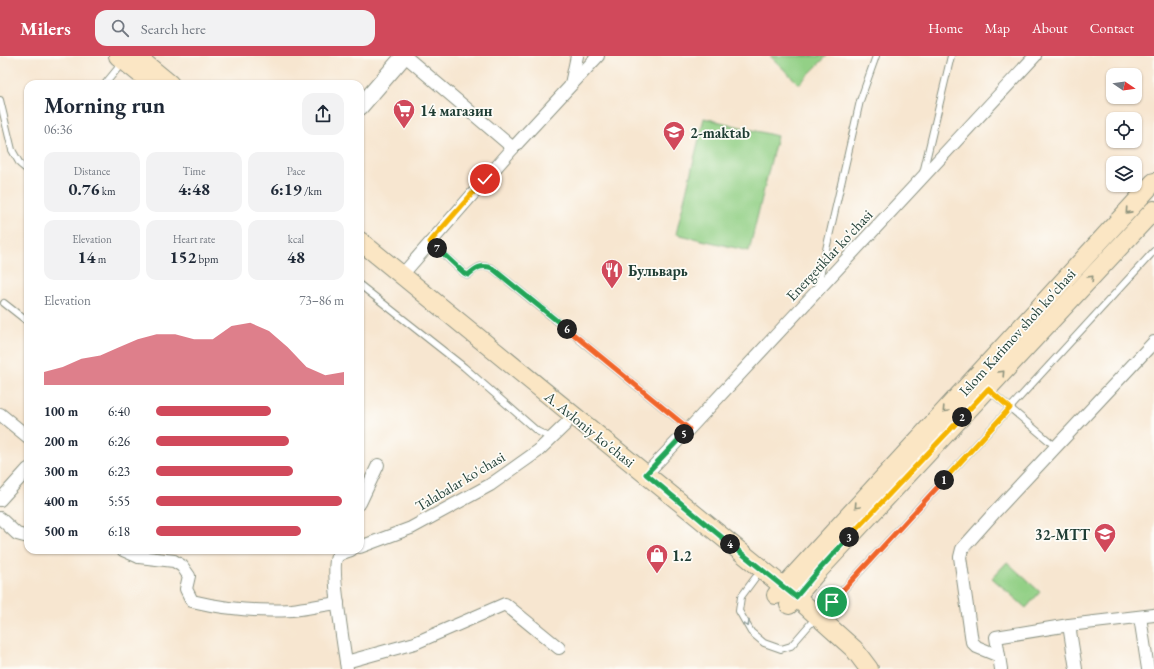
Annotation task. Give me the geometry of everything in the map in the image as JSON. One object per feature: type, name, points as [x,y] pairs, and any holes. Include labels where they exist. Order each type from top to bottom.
[{"type":"main road","points":[[127,57],[148,80]]},
{"type":"main road","points":[[127,57],[164,80]]},
{"type":"main road","name":"Islom Karimov shoh ko'chasi","points":[[786,596],[1154,182]]},
{"type":"main road","name":"Islom Karimov shoh ko'chasi","points":[[786,596],[818,571],[1154,210]]},
{"type":"main road","name":"A. Avloniy ko'chasi","points":[[364,244],[570,414],[646,474],[786,596],[854,649],[869,669]]},
{"type":"main road","name":"A. Avloniy ko'chasi","points":[[364,258],[755,578],[786,596],[811,623],[849,658],[857,669]]},
{"type":"street","points":[[364,86],[391,56]]},
{"type":"street","points":[[364,102],[405,56],[513,148]]},
{"type":"street","points":[[571,84],[577,56]]},
{"type":"street","points":[[402,275],[513,148],[598,56]]},
{"type":"street","name":"Energetiklar ko'chasi","points":[[646,474],[1030,59]]},
{"type":"street","points":[[999,656],[977,647],[972,642],[960,557],[962,550],[985,523],[1154,342]]},
{"type":"street","points":[[0,414],[24,434]]},
{"type":"street","name":"Talabalar ko'chasi","points":[[364,545],[410,528],[490,485],[538,451],[566,424]]},
{"type":"street","points":[[364,494],[378,465]]},
{"type":"street","points":[[0,500],[24,473]]},
{"type":"street","points":[[0,518],[17,534],[24,536]]},
{"type":"street","points":[[144,554],[174,561],[182,566],[189,576],[186,589],[192,601],[258,611],[293,610],[338,603]]},
{"type":"street","points":[[342,554],[337,558],[335,566],[338,603],[347,666],[415,643],[505,604],[559,648]]},
{"type":"street","points":[[1001,669],[996,637],[1069,625],[1154,615]]},
{"type":"street","points":[[1140,617],[1148,669]]},
{"type":"street","points":[[1069,625],[1076,669]]},
{"type":"lane","points":[[816,292],[860,101],[876,56]]},
{"type":"lane","points":[[922,177],[951,56]]},
{"type":"lane","points":[[108,80],[127,57]]},
{"type":"lane","points":[[0,100],[12,150],[20,164],[24,167]]},
{"type":"lane","points":[[430,242],[468,275],[476,268],[485,265],[492,268],[689,429]]},
{"type":"lane","points":[[832,602],[1154,251]]},
{"type":"lane","points":[[364,288],[464,367],[537,431],[551,438]]},
{"type":"lane","points":[[4,303],[24,319]]},
{"type":"lane","points":[[988,389],[1056,447]]},
{"type":"lane","points":[[755,578],[741,597],[739,611],[751,632],[764,643],[781,649],[791,646],[811,623]]},
{"type":"green space","points":[[770,56],[827,56],[799,84]]},
{"type":"green space","points":[[704,118],[777,136],[749,251],[676,234]]},
{"type":"green space","points":[[1007,562],[1040,592],[1026,608],[992,578]]},
{"type":"place","name":"14 магазин","points":[[404,130]]},
{"type":"place","name":"2-maktab","points":[[674,152]]},
{"type":"place","name":"Бульварь","points":[[612,290]]},
{"type":"place","name":"32-MTT","points":[[1105,554]]},
{"type":"place","name":"1.2","points":[[657,574]]},
{"type":"route","points":[[485,179],[430,242],[468,275],[476,268],[485,265],[492,268],[689,429],[646,474],[796,597],[818,571],[988,389],[1010,408],[832,602]]}]
